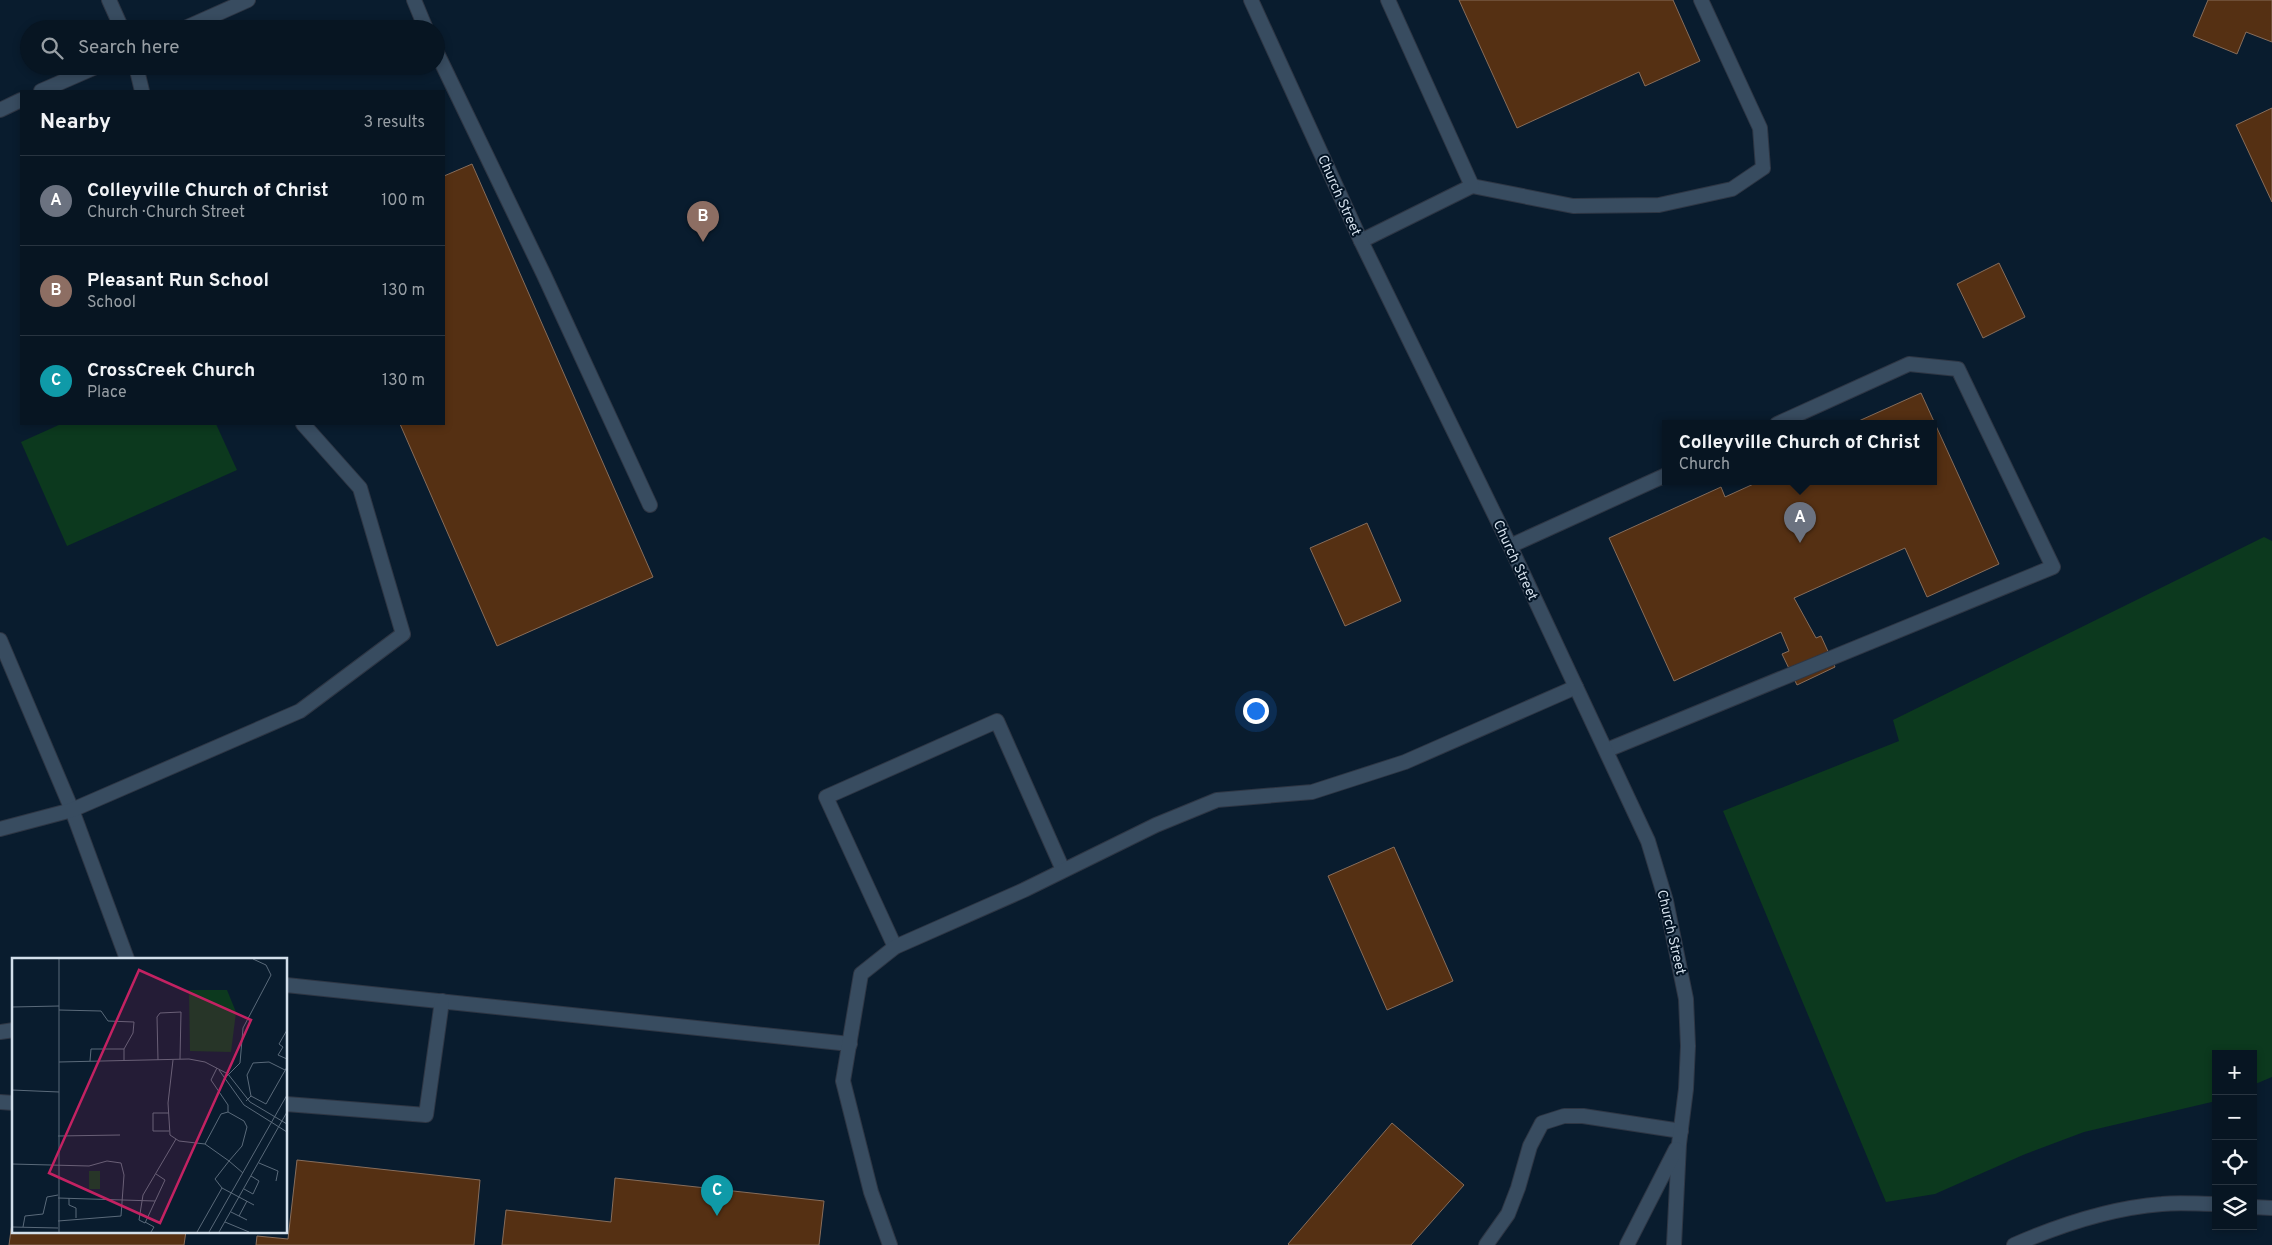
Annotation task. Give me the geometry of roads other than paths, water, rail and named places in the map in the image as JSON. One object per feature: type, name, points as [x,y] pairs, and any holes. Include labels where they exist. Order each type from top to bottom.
[{"type":"street","points":[[109,0],[118,20]]},
{"type":"street","points":[[203,20],[248,0]]},
{"type":"street","points":[[414,0],[422,20]]},
{"type":"street","name":"Church Street","points":[[1251,0],[1361,242],[1510,546],[1648,841],[1666,901],[1678,951],[1686,999],[1688,1046],[1680,1137],[1674,1245]]},
{"type":"street","points":[[1388,0],[1472,186]]},
{"type":"street","points":[[1361,242],[1472,186],[1573,206],[1659,205],[1732,189],[1763,168],[1760,128],[1701,0]]},
{"type":"street","points":[[445,70],[544,275],[650,505]]},
{"type":"street","points":[[43,90],[77,75]]},
{"type":"street","points":[[138,75],[142,90]]},
{"type":"street","points":[[0,110],[20,100]]},
{"type":"street","points":[[1607,750],[2053,566],[1958,368],[1909,364],[1786,420]]},
{"type":"street","points":[[0,829],[72,810],[300,711],[403,634],[360,488],[304,425]]},
{"type":"street","points":[[1510,546],[1662,477]]},
{"type":"street","points":[[0,640],[72,810],[126,958]]},
{"type":"street","points":[[890,1245],[871,1192],[843,1081],[861,974],[895,947],[1024,890],[1156,825],[1217,800],[1312,792],[1405,762],[1576,687]]},
{"type":"street","points":[[895,947],[826,797],[997,721],[1064,870]]},
{"type":"street","points":[[288,984],[850,1044]]},
{"type":"street","points":[[288,1104],[426,1114],[442,1001]]},
{"type":"street","points":[[1486,1245],[1508,1214],[1518,1188],[1530,1146],[1542,1123],[1564,1116],[1584,1116],[1680,1137]]},
{"type":"street","name":"Church Street","points":[[1627,1245],[1680,1137]]},
{"type":"street","points":[[2014,1245],[2048,1230],[2098,1214],[2132,1207],[2164,1204],[2212,1204]]},
{"type":"street","points":[[2257,1206],[2272,1208]]},
{"type":"place","name":"Pleasant Run School","points":[[703,242]]},
{"type":"place","name":"Colleyville Church of Christ","points":[[1800,543]]},
{"type":"place","name":"CrossCreek Church","points":[[717,1216]]}]
